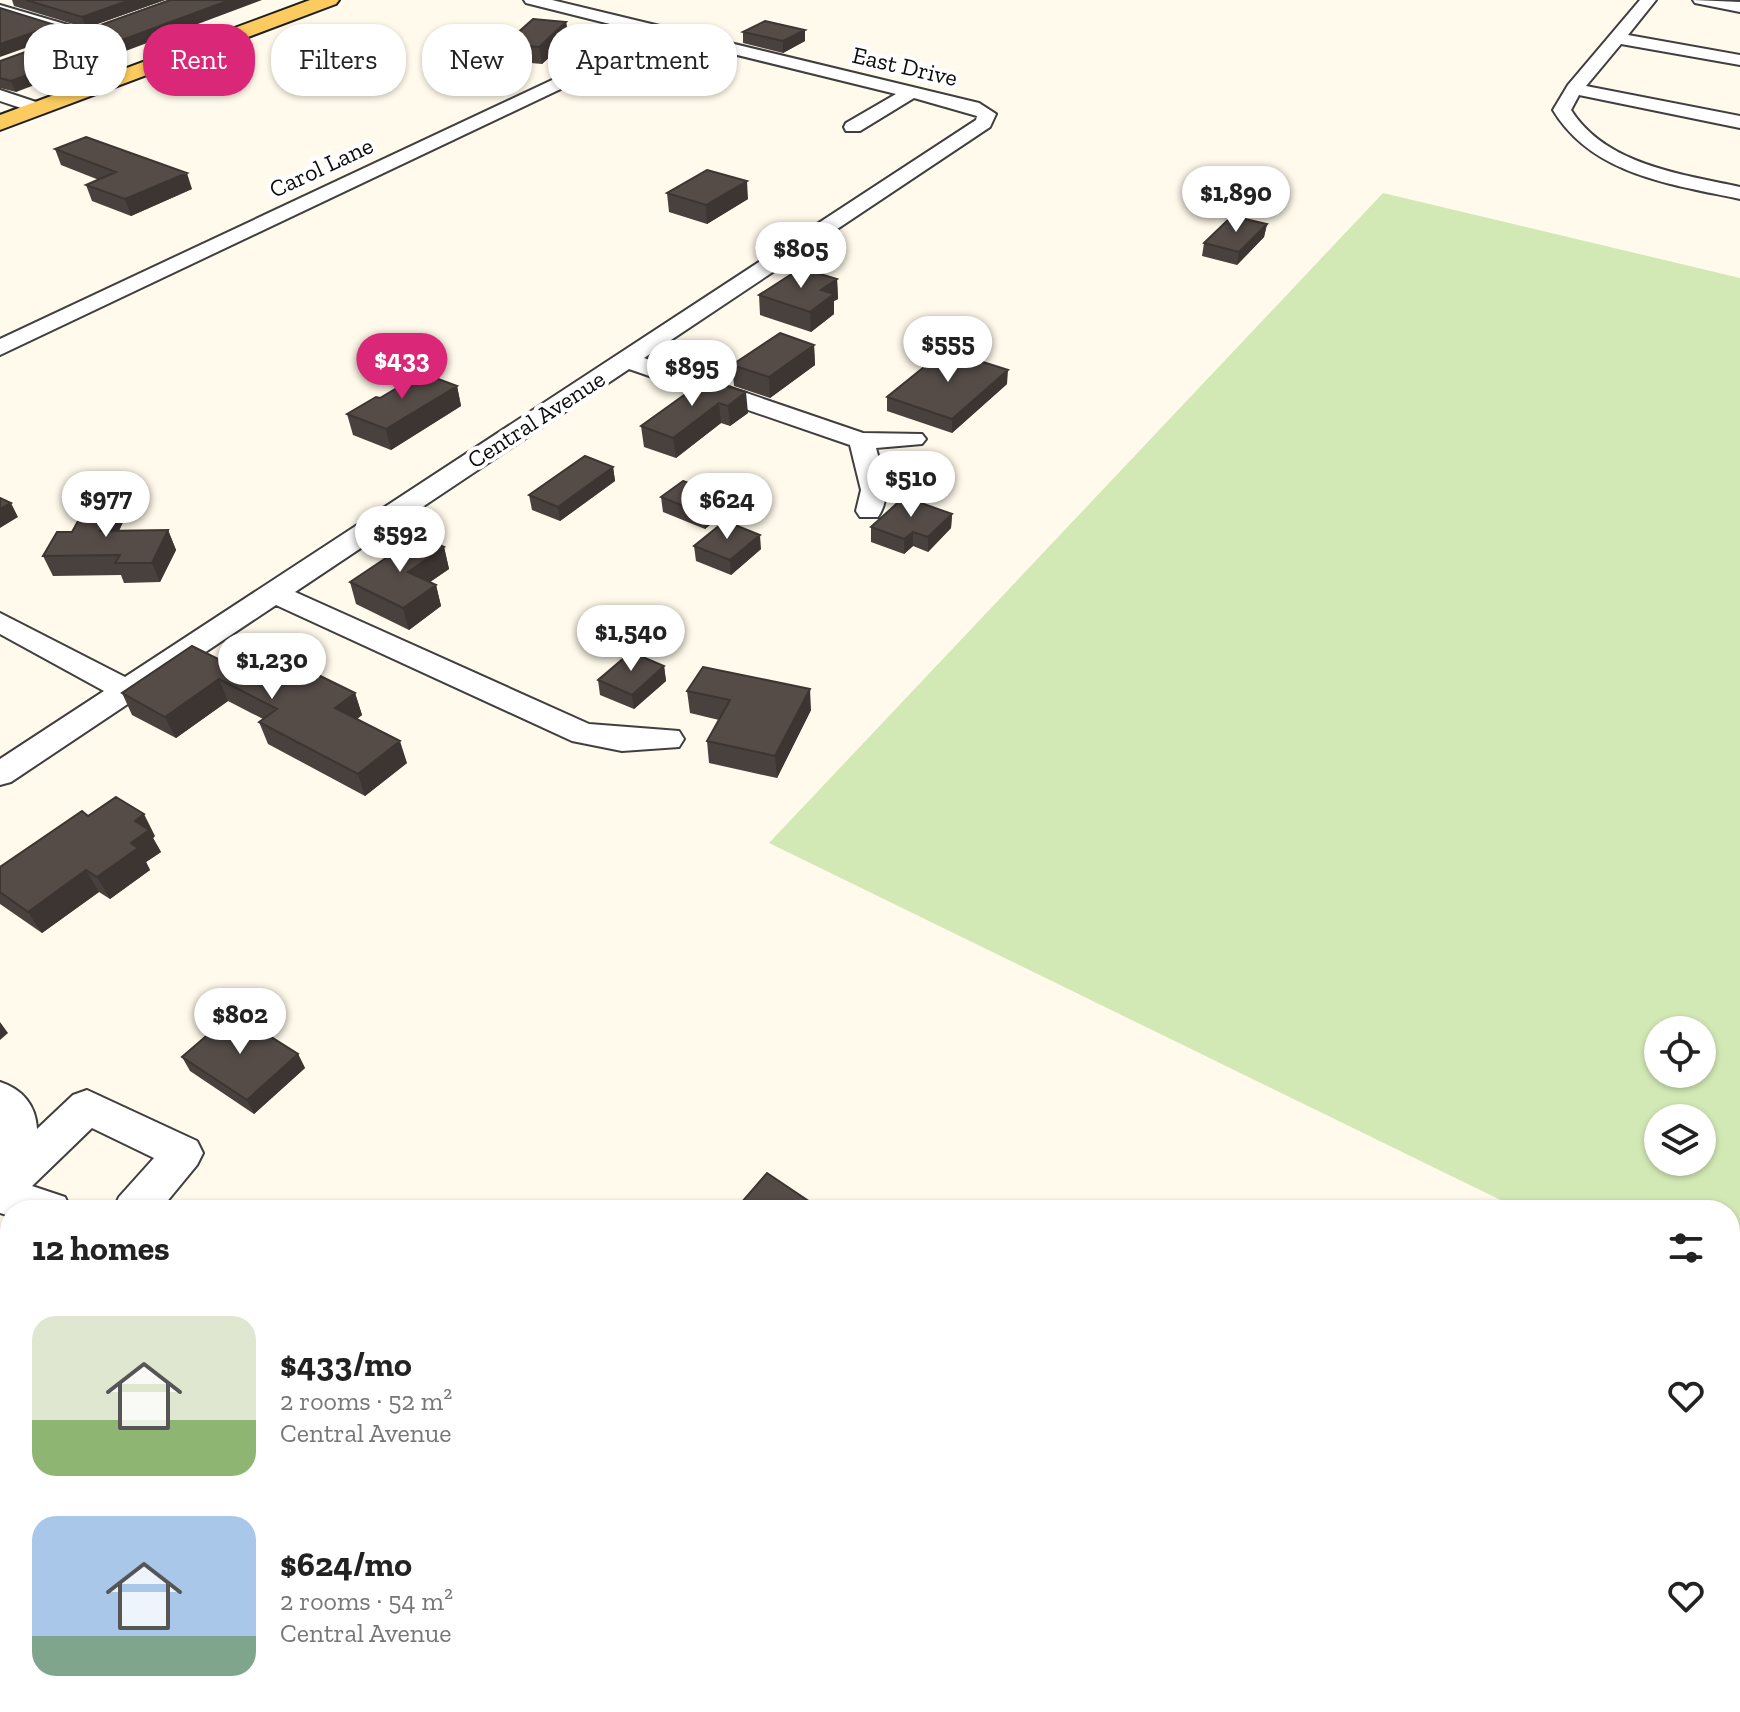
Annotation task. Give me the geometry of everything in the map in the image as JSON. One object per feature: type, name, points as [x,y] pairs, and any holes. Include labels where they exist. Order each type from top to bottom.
[{"type":"main road","points":[[0,123],[329,0]]},
{"type":"street","name":"East Drive","points":[[532,0],[629,24]]},
{"type":"street","points":[[1648,0],[1574,89],[1562,110],[1569,127],[1606,153],[1652,173],[1740,193]]},
{"type":"street","points":[[1701,0],[1740,7]]},
{"type":"street","points":[[0,10],[57,24]]},
{"type":"street","points":[[1617,38],[1740,60]]},
{"type":"street","name":"East Drive","points":[[737,50],[973,107],[987,114]]},
{"type":"street","name":"Carol Lane","points":[[0,348],[548,88]]},
{"type":"street","points":[[1574,89],[1740,122]]},
{"type":"street","points":[[853,127],[911,92]]},
{"type":"street","points":[[0,95],[39,109]]},
{"type":"street","name":"Central Avenue","points":[[0,774],[984,123],[987,114]]},
{"type":"street","points":[[626,360],[861,441],[913,439]]},
{"type":"street","points":[[861,441],[874,490],[869,511]]},
{"type":"street","points":[[273,593],[583,734],[622,740],[668,739]]},
{"type":"street","points":[[0,622],[126,690]]},
{"type":"street","points":[[0,1098],[12,1106],[18,1120],[15,1139],[0,1161]]},
{"type":"street","points":[[21,1200],[0,1193],[87,1107],[183,1153],[143,1200]]},
{"type":"green space","points":[[1383,193],[1740,278],[1740,1200],[1501,1200],[769,843]]},
{"type":"building","points":[[26,0],[130,0],[82,17]]},
{"type":"building","points":[[170,0],[230,0],[165,24],[143,24],[143,32],[127,38],[127,24],[103,24]]},
{"type":"building","points":[[0,8],[52,24],[24,24],[24,36],[0,44]]},
{"type":"building","points":[[533,19],[566,22],[548,24],[548,39],[539,47],[532,46],[532,24],[527,24]]},
{"type":"building","points":[[765,21],[805,30],[783,41],[743,32]]},
{"type":"building","points":[[24,52],[24,76],[11,81],[0,78],[0,61]]},
{"type":"building","points":[[86,137],[187,173],[125,199],[86,185],[116,172],[55,149]]},
{"type":"building","points":[[707,170],[747,181],[706,205],[667,193]]},
{"type":"building","points":[[1232,216],[1267,224],[1239,252],[1204,243]]},
{"type":"building","points":[[801,268],[837,279],[821,290],[834,294],[810,312],[759,295]]},
{"type":"building","points":[[780,333],[814,345],[769,377],[732,365]]},
{"type":"building","points":[[945,350],[1008,370],[952,419],[887,397]]},
{"type":"building","points":[[422,373],[457,386],[386,429],[347,414],[376,397],[380,398]]},
{"type":"building","points":[[705,380],[746,392],[728,406],[719,403],[673,438],[641,426]]},
{"type":"building","points":[[585,456],[613,467],[558,507],[529,495]]},
{"type":"building","points":[[683,481],[726,497],[704,514],[661,497]]},
{"type":"building","points":[[904,497],[952,514],[928,537],[913,532],[904,539],[871,527]]},
{"type":"building","points":[[0,498],[11,503],[0,509]]},
{"type":"building","points":[[115,502],[100,531],[168,530],[152,563],[115,563],[120,555],[43,556],[57,532],[72,532],[88,503]]},
{"type":"building","points":[[725,521],[760,535],[730,560],[694,546]]},
{"type":"building","points":[[419,536],[444,547],[408,572],[436,585],[403,608],[350,582]]},
{"type":"building","points":[[255,644],[355,693],[335,708],[400,741],[358,774],[259,722],[277,709],[219,679],[165,717],[122,693],[192,646],[226,663]]},
{"type":"building","points":[[631,652],[664,666],[632,695],[598,680]]},
{"type":"building","points":[[703,667],[810,689],[775,756],[707,741],[730,700],[687,691]]},
{"type":"building","points":[[116,797],[144,814],[135,821],[149,830],[131,843],[138,848],[97,877],[86,870],[28,912],[0,892],[0,867],[82,811],[88,816]]},
{"type":"building","points":[[233,1013],[298,1054],[247,1100],[182,1057]]},
{"type":"building","points":[[767,1173],[807,1200],[744,1200]]}]
